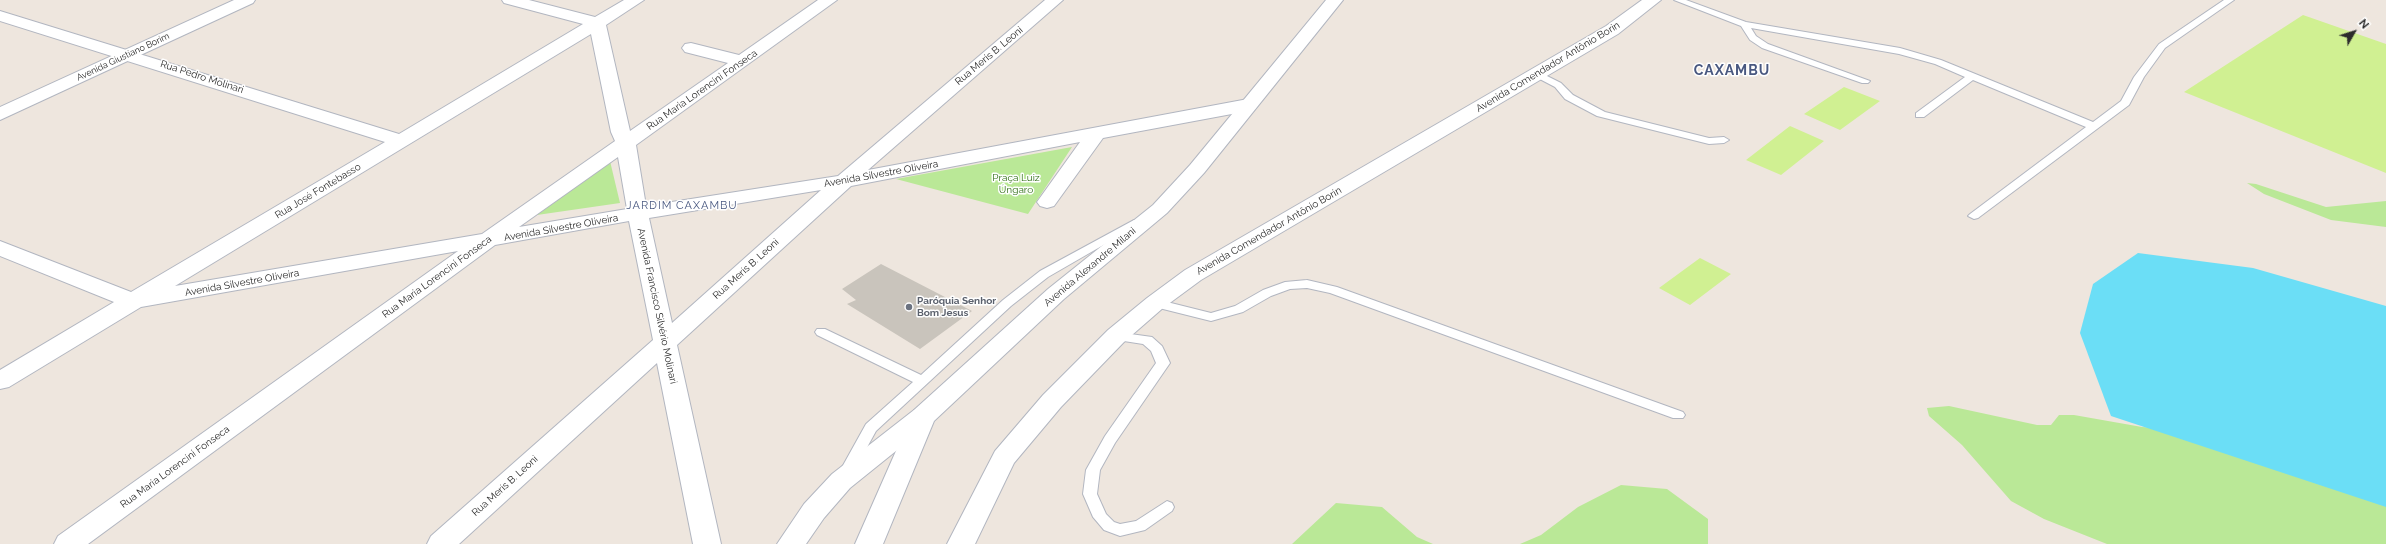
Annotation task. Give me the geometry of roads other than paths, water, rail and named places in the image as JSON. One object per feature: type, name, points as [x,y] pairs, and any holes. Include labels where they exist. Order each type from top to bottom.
[{"type":"street","name":"Avenida Giustiano Borim","points":[[0,114],[246,0]]},
{"type":"street","points":[[510,0],[597,23]]},
{"type":"street","name":"Rua José Fontebasso","points":[[0,381],[403,141],[636,0]]},
{"type":"street","name":"Rua Maria Lorencini Fonseca","points":[[68,544],[486,241],[829,0]]},
{"type":"street","name":"Rua Meris B. Leoni","points":[[441,544],[844,181],[1055,0]]},
{"type":"street","name":"Avenida Alexandre Milani","points":[[868,544],[923,416],[1056,294],[1160,209],[1197,169],[1248,104],[1335,0]]},
{"type":"street","name":"Avenida Comendador Antônio Borin","points":[[961,544],[1004,458],[1052,400],[1116,336],[1155,302],[1193,275],[1612,30],[1653,0]]},
{"type":"street","name":"Rua Pedro Molinari","points":[[0,16],[130,54],[403,141]]},
{"type":"street","name":"Avenida Francisco Silvério Molinari","points":[[597,23],[621,132],[626,143],[638,214],[706,544]]},
{"type":"street","points":[[691,48],[742,61]]},
{"type":"street","name":"Avenida Silvestre Oliveira","points":[[132,301],[638,214],[844,181],[1248,104]]},
{"type":"street","points":[[1047,202],[1097,133]]},
{"type":"street","points":[[0,248],[132,301]]},
{"type":"street","points":[[791,544],[814,511],[841,481],[923,416]]},
{"type":"lane","points":[[1678,0],[1744,24],[1900,51],[1938,62],[2093,126]]},
{"type":"lane","points":[[1974,216],[2125,103],[2138,77],[2162,46],[2230,0]]},
{"type":"lane","points":[[1744,24],[1752,38],[1765,46],[1865,81]]},
{"type":"lane","points":[[1537,74],[1558,85],[1569,97],[1585,107],[1601,114],[1709,141],[1724,140]]},
{"type":"lane","points":[[1920,115],[1972,76]]},
{"type":"lane","points":[[841,481],[872,428],[1007,303],[1044,274],[1160,209]]},
{"type":"lane","points":[[1155,302],[1211,317],[1239,309],[1267,292],[1289,285],[1307,284],[1333,290],[1678,414]]},
{"type":"lane","points":[[821,332],[922,381]]},
{"type":"lane","points":[[1116,336],[1147,340],[1156,349],[1163,363],[1110,440],[1093,470],[1090,494],[1100,517],[1109,526],[1120,530],[1140,526],[1168,507]]},
{"type":"water","points":[[2138,253],[2253,268],[2386,306],[2386,507],[2111,416],[2080,333],[2093,284]]},
{"type":"place","name":"Paróquia Senhor Bom Jesus","points":[[909,307]]},
{"type":"district","name":"CAXAMBU","points":[[1732,71]]},
{"type":"district","name":"JARDIM CAXAMBU","points":[[682,206]]},
{"type":"park label","name":"Praça Luiz Úngaro","points":[[1016,184]]}]
